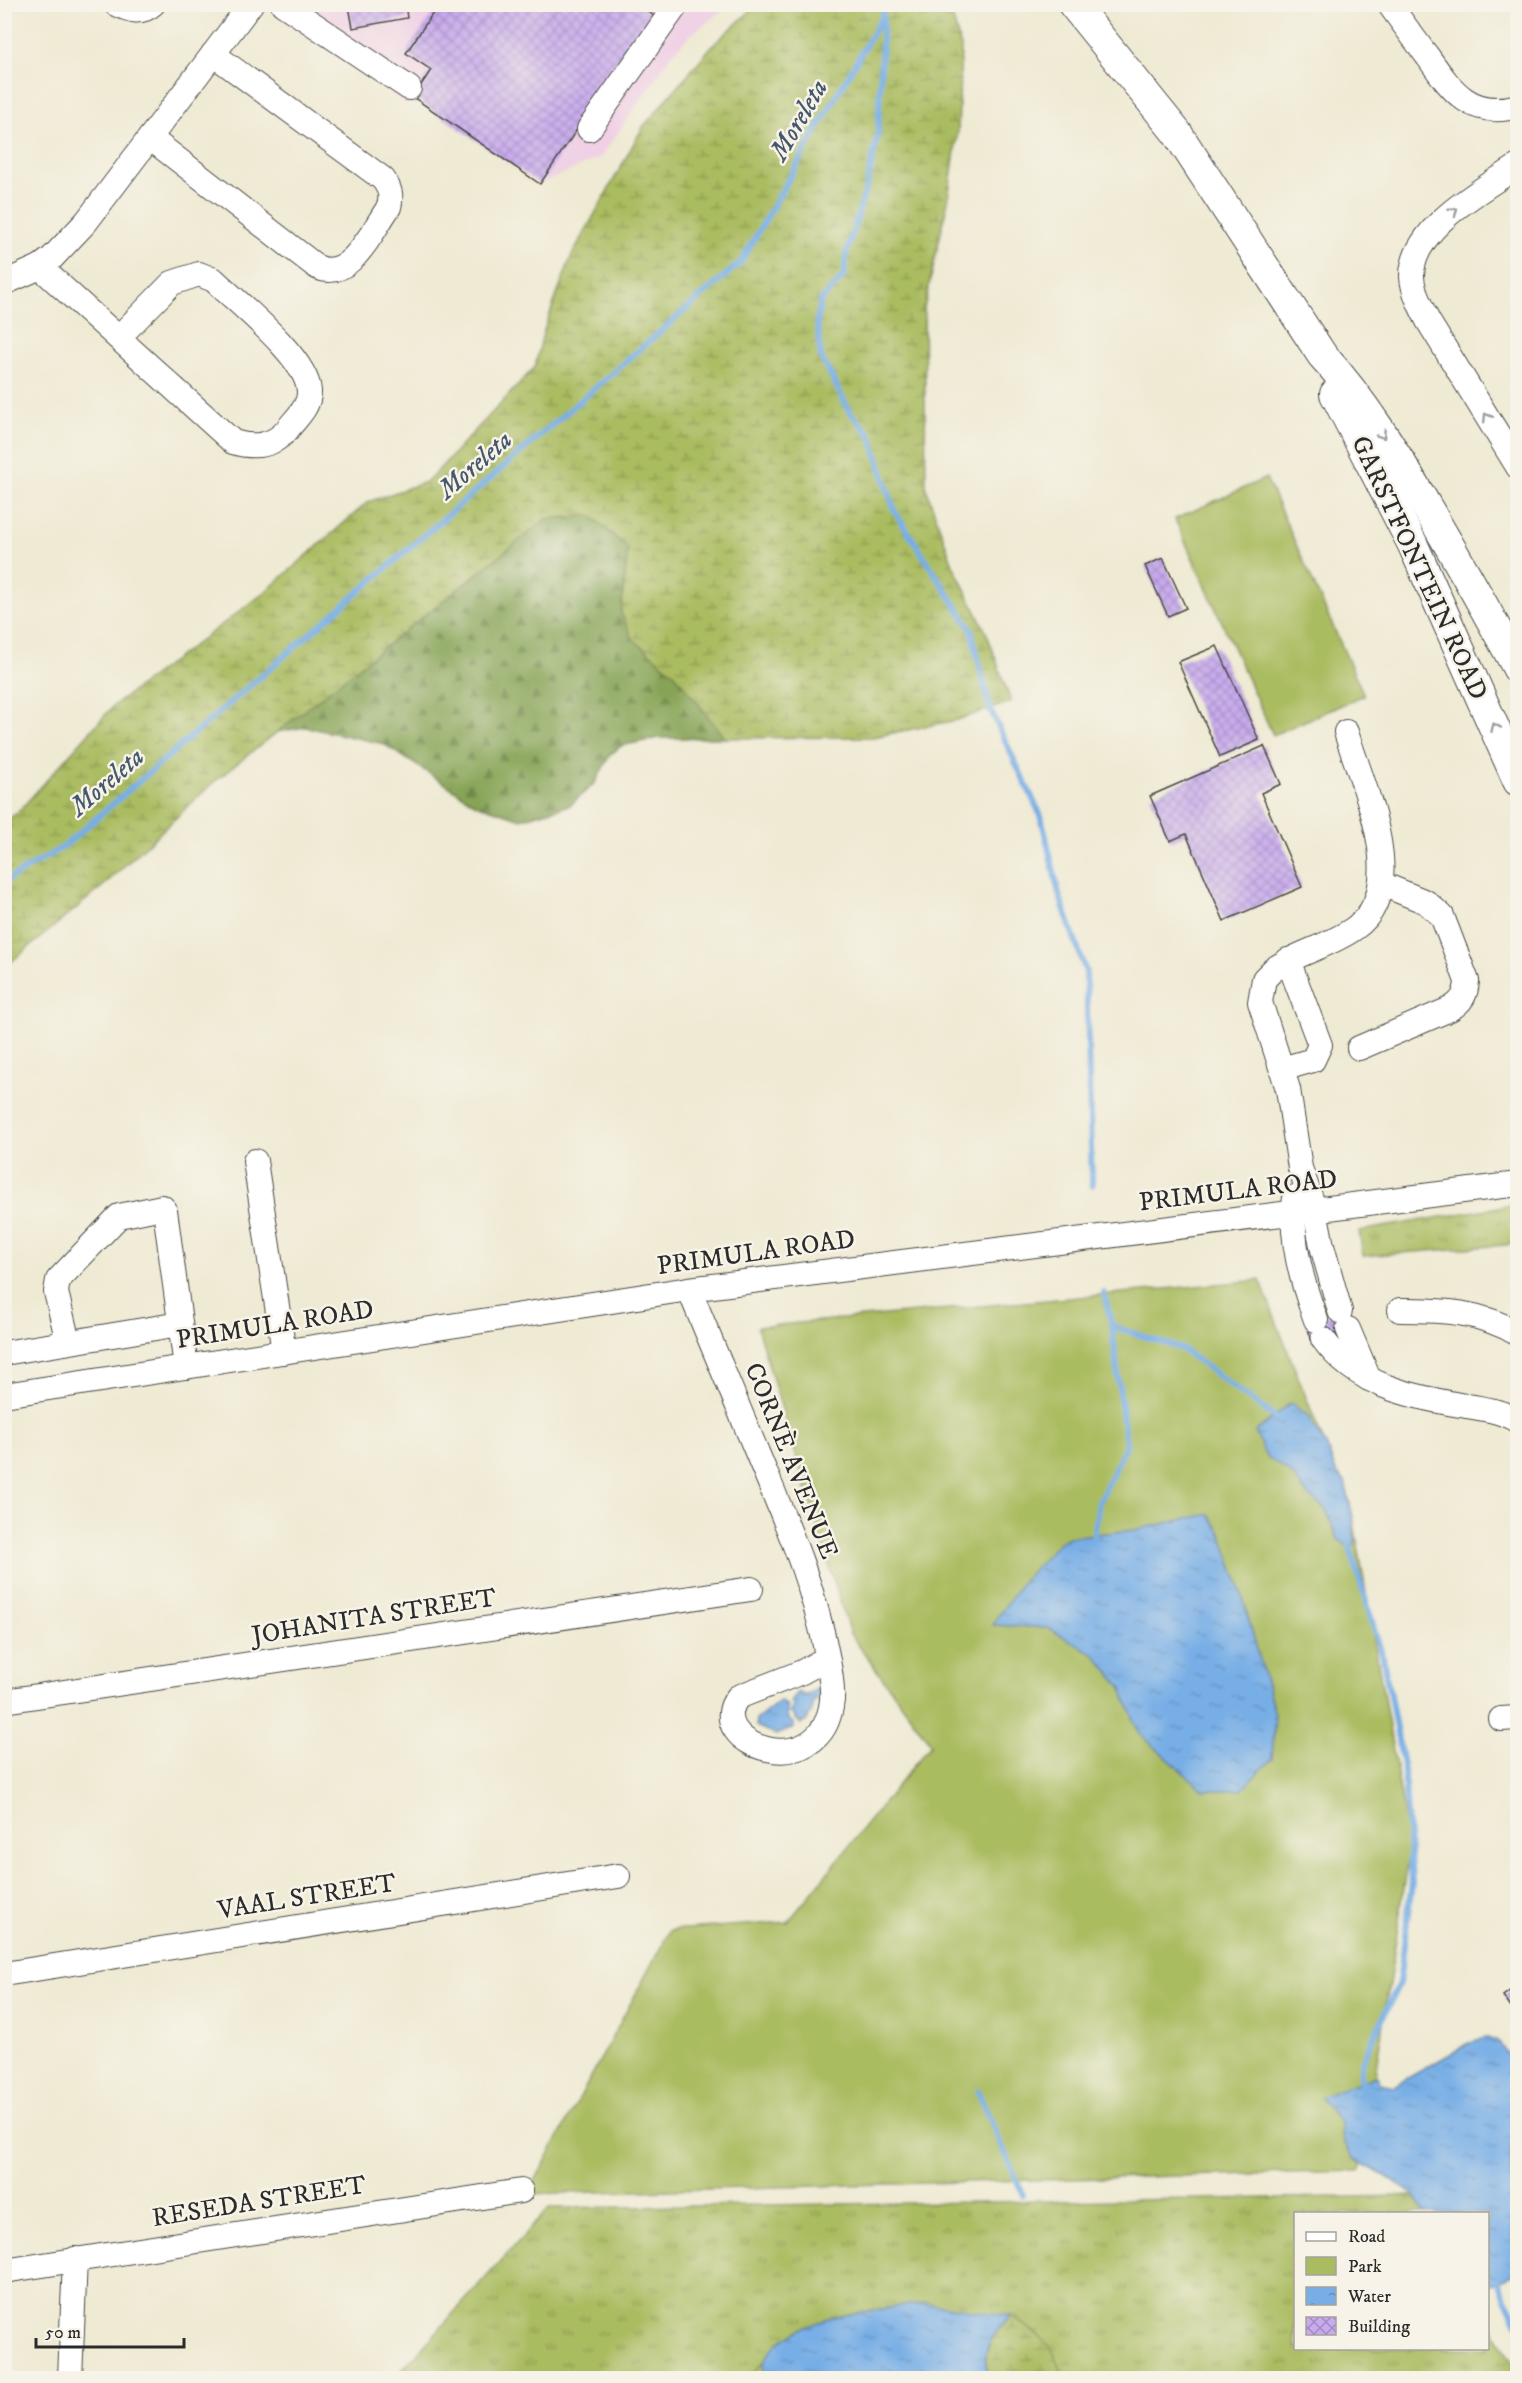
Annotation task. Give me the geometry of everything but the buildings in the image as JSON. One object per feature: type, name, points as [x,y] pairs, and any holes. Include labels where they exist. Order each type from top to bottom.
[{"type":"main road","name":"GARSTFONTEIN ROAD","points":[[1073,4],[1177,133],[1322,355],[1347,382],[1404,467],[1518,669]]},
{"type":"main road","name":"GARSTFONTEIN ROAD","points":[[1322,355],[1332,389],[1413,545],[1518,781]]},
{"type":"street","points":[[116,4],[135,11],[144,11],[153,4]]},
{"type":"street","points":[[4,283],[40,267],[68,243],[251,4]]},
{"type":"street","points":[[283,4],[409,88]]},
{"type":"street","points":[[589,129],[677,4]]},
{"type":"street","points":[[1389,4],[1446,83],[1462,99],[1484,108],[1507,109],[1518,106]]},
{"type":"street","points":[[150,138],[317,267],[324,271],[335,270],[353,259],[389,207],[391,198],[389,188],[383,179],[213,54]]},
{"type":"street","points":[[1518,166],[1451,213],[1431,232],[1416,254],[1413,277],[1418,301],[1428,321],[1518,467]]},
{"type":"street","points":[[40,267],[232,442],[246,446],[263,445],[280,438],[306,407],[309,392],[305,375],[296,359],[214,280],[199,274],[172,283],[118,338]]},
{"type":"street","points":[[1346,732],[1380,842],[1383,884],[1379,899],[1368,917],[1355,928],[1288,960],[1264,979],[1260,1002],[1282,1069],[1300,1168],[1304,1211],[1301,1271],[1320,1329],[1344,1364],[1369,1379],[1404,1394],[1495,1411],[1518,1421]]},
{"type":"street","points":[[1359,1048],[1450,1009],[1461,1003],[1467,992],[1467,981],[1442,916],[1426,902],[1383,884]]},
{"type":"street","points":[[1282,1069],[1313,1060],[1320,1045],[1288,960]]},
{"type":"street","points":[[255,1161],[284,1352]]},
{"type":"street","name":"PRIMULA ROAD","points":[[4,1395],[689,1290],[1518,1184]]},
{"type":"street","points":[[68,1342],[56,1292],[58,1280],[119,1216],[160,1207],[165,1210],[186,1367]]},
{"type":"street","points":[[1304,1211],[1327,1267],[1344,1320],[1369,1379]]},
{"type":"street","points":[[1301,1271],[1327,1267]]},
{"type":"street","name":"CORNÈ AVENUE","points":[[689,1290],[803,1563],[820,1618],[832,1679],[831,1708],[820,1732],[809,1742],[784,1752],[773,1751],[747,1741],[732,1726],[729,1716],[731,1706],[738,1697],[802,1672],[827,1658]]},
{"type":"street","points":[[1400,1310],[1451,1311],[1480,1317],[1518,1334]]},
{"type":"street","points":[[4,1353],[180,1324]]},
{"type":"street","name":"JOHANITA STREET","points":[[4,1701],[751,1589]]},
{"type":"street","name":"VAAL STREET","points":[[4,1974],[618,1876]]},
{"type":"street","name":"RESEDA STREET","points":[[4,2271],[521,2191]]},
{"type":"street","points":[[70,2379],[75,2259]]},
{"type":"shaded area","points":[[290,4],[730,5],[690,35],[672,54],[601,157],[540,184],[414,98],[408,105],[281,19]]},
{"type":"green space","points":[[758,4],[949,5],[961,47],[958,131],[947,205],[924,308],[926,488],[953,565],[987,634],[1011,702],[957,720],[873,737],[725,738],[675,674],[633,639],[621,613],[628,548],[590,515],[546,519],[214,782],[102,887],[5,967],[5,822],[20,810],[113,706],[264,593],[368,502],[428,481],[535,367],[543,333],[571,257],[643,127],[712,46]]},
{"type":"green space","points":[[1266,478],[1364,695],[1273,735],[1175,519]]},
{"type":"green space","points":[[590,515],[628,548],[621,613],[633,639],[675,674],[725,738],[659,738],[621,746],[610,755],[595,783],[570,805],[521,819],[476,804],[384,744],[306,727],[277,732],[546,519]]},
{"type":"green space","points":[[1517,1204],[1517,1244],[1363,1256],[1359,1231]]},
{"type":"green space","points":[[1260,1280],[1353,1517],[1410,1849],[1360,2171],[528,2194],[670,1930],[788,1922],[931,1744],[850,1634],[757,1327]]},
{"type":"green space","points":[[1415,2196],[1424,2212],[1294,2212],[1294,2350],[1489,2350],[1489,2323],[1518,2371],[1517,2378],[395,2378],[549,2208]]},
{"type":"green space","points":[[1011,2316],[1045,2341],[1055,2356],[1064,2378],[990,2378],[986,2360],[989,2344],[998,2329]]},
{"type":"green space","points":[[765,2361],[762,2378],[747,2378]]},
{"type":"water","points":[[1291,1403],[1307,1415],[1327,1447],[1336,1472],[1345,1482],[1353,1517],[1355,1542],[1350,1548],[1338,1539],[1325,1508],[1309,1497],[1291,1474],[1265,1455],[1255,1432]]},
{"type":"water","points":[[1209,1514],[1221,1533],[1241,1591],[1275,1714],[1272,1759],[1241,1790],[1203,1790],[1139,1733],[1121,1687],[1094,1654],[1048,1628],[992,1625],[1022,1582],[1059,1542],[1069,1537],[1134,1530]]},
{"type":"water","points":[[817,1689],[822,1695],[812,1704],[813,1709],[806,1722],[801,1724],[790,1712],[794,1705],[791,1702],[798,1692],[805,1696]]},
{"type":"water","points":[[780,1701],[787,1706],[787,1718],[794,1724],[792,1729],[776,1735],[756,1726],[756,1720]]},
{"type":"water","points":[[1487,2038],[1498,2042],[1511,2059],[1513,2237],[1517,2253],[1517,2275],[1489,2285],[1489,2212],[1424,2212],[1415,2196],[1384,2175],[1353,2159],[1343,2141],[1341,2123],[1320,2097],[1376,2076],[1379,2083],[1394,2086],[1473,2041]]},
{"type":"water","points":[[926,2303],[1011,2316],[998,2329],[989,2344],[986,2360],[990,2378],[762,2378],[765,2360],[777,2345],[794,2333],[838,2317]]},
{"type":"waterway","name":"Moreleta","points":[[4,882],[63,847],[741,262],[883,15],[883,4]]},
{"type":"waterway","points":[[883,17],[878,133],[867,185],[846,254],[844,276],[821,300],[817,321],[821,357],[850,412],[870,434],[895,512],[971,629],[990,709],[1041,816],[1059,894],[1086,972],[1092,1185]]},
{"type":"waterway","points":[[1104,1293],[1112,1326],[1182,1349],[1280,1421]]},
{"type":"waterway","points":[[1094,1535],[1099,1502],[1126,1445],[1112,1326]]},
{"type":"waterway","points":[[1348,1541],[1383,1658],[1404,1771],[1412,1883],[1399,1983],[1361,2065],[1361,2082]]},
{"type":"waterway","points":[[978,2091],[1023,2195]]},
{"type":"waterway","points":[[1497,2281],[1518,2322]]}]
